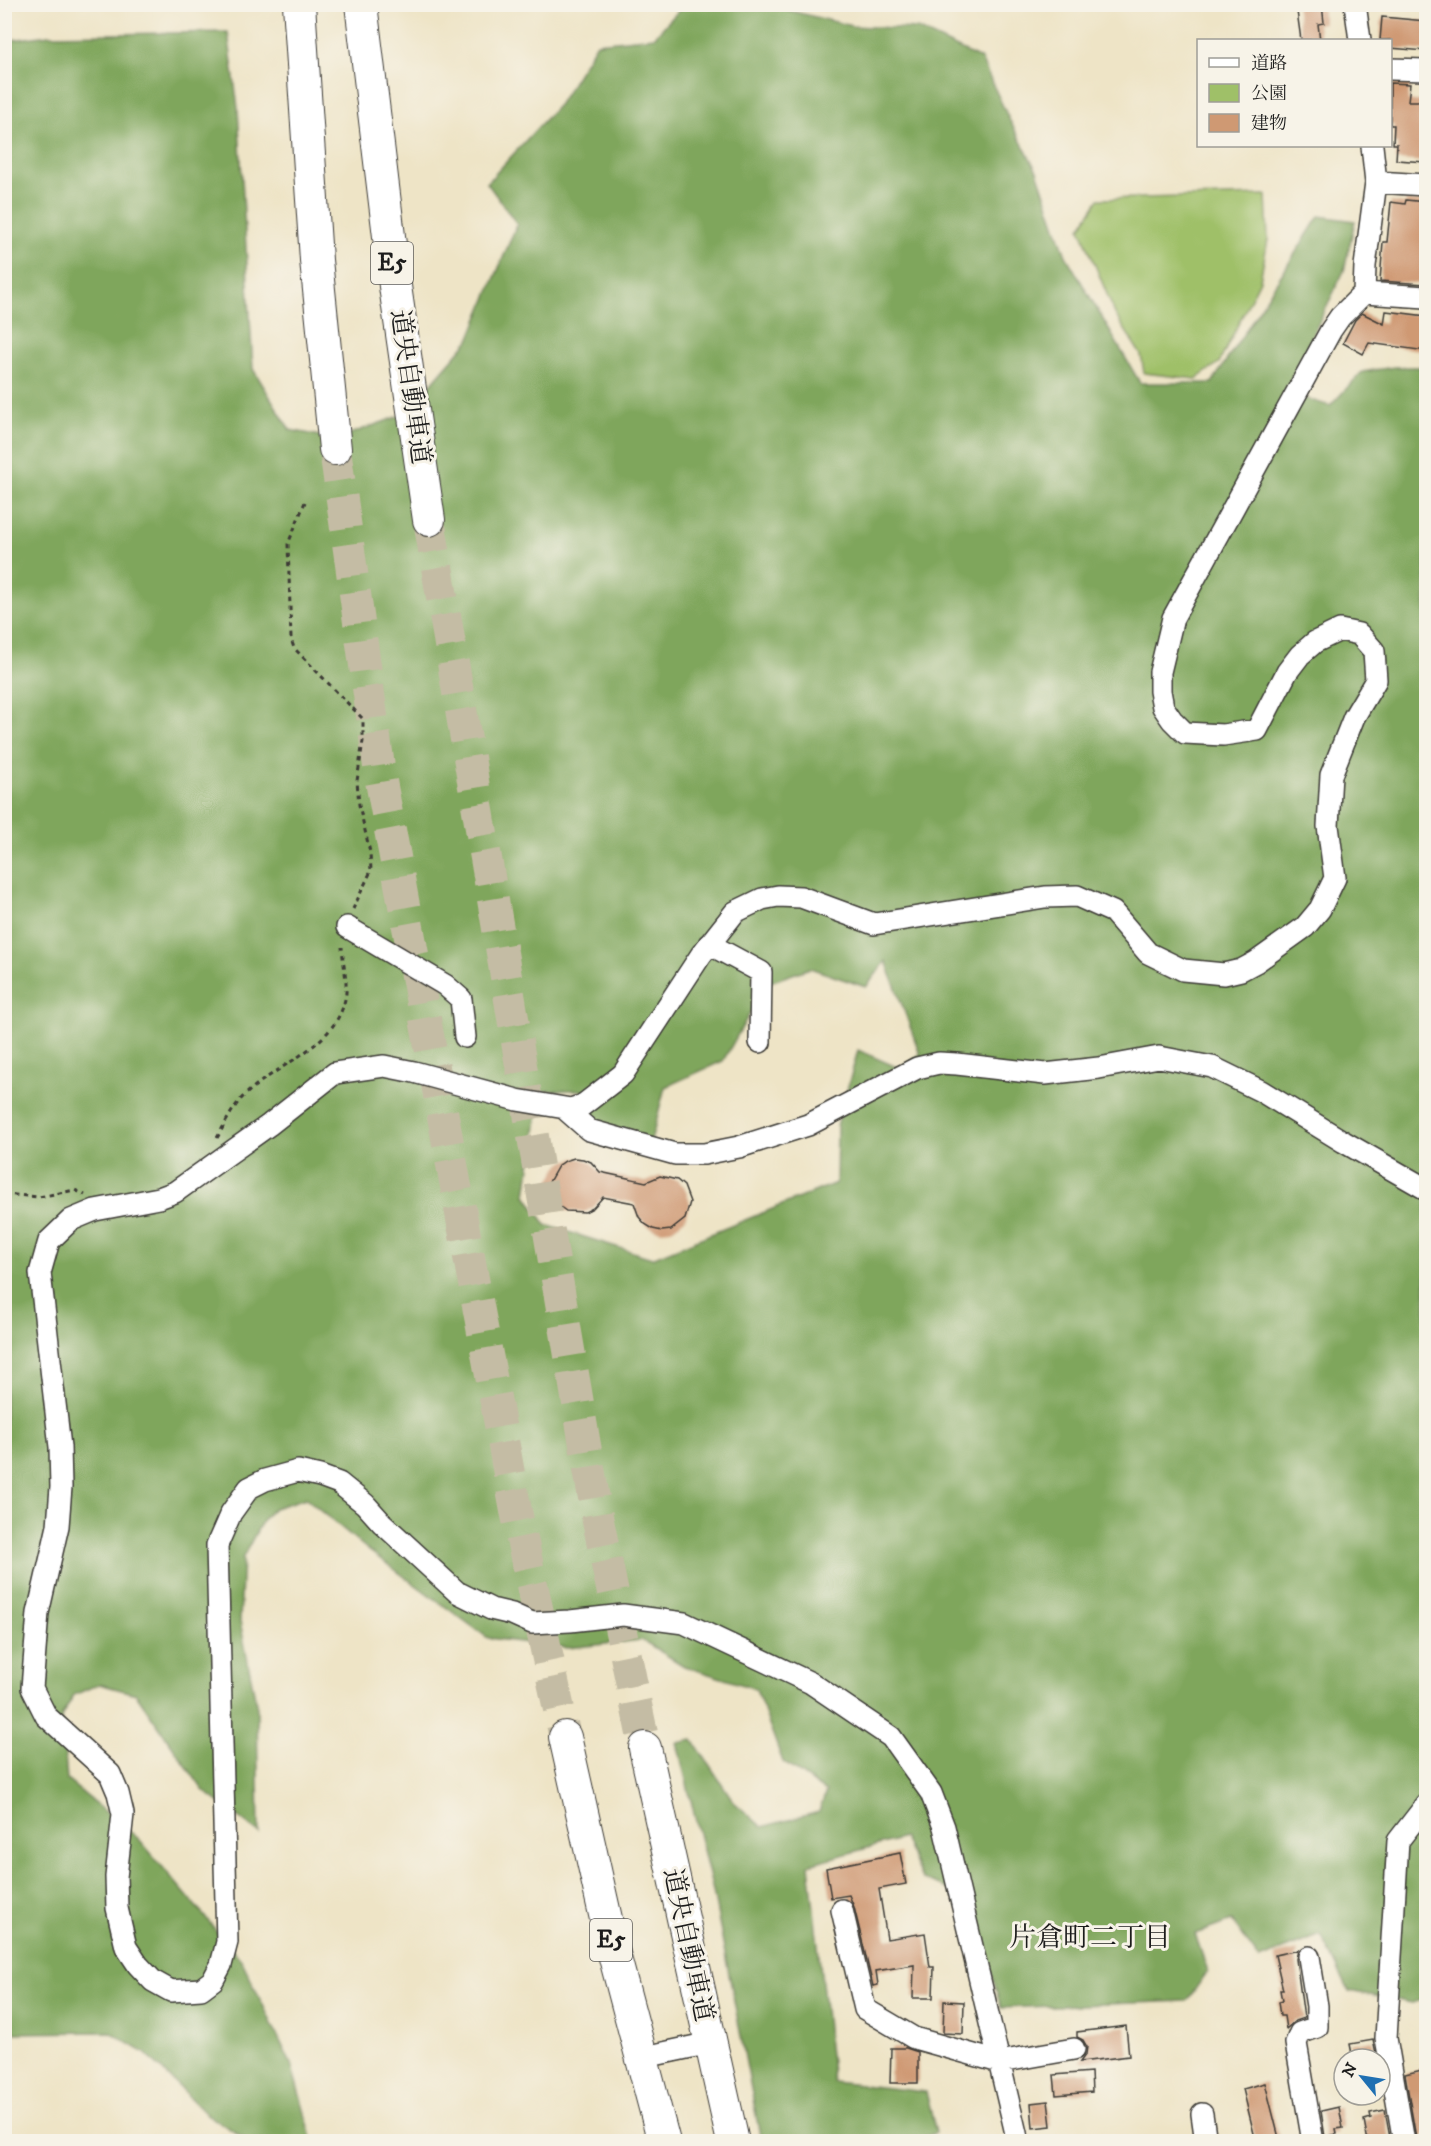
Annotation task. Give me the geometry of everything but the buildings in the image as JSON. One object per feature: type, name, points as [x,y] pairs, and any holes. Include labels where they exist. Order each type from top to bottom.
[{"type":"highway","points":[[299,4],[316,260],[335,449]]},
{"type":"highway","name":"道央自動車道","points":[[361,4],[395,286],[429,520]]},
{"type":"highway","name":"E5","points":[[565,1737],[613,1950],[664,2142]]},
{"type":"highway","name":"道央自動車道","points":[[645,1748],[733,2142]]},
{"type":"street","points":[[1355,4],[1360,39]]},
{"type":"street","points":[[1392,69],[1426,70]]},
{"type":"street","points":[[1018,2142],[944,1827],[931,1793],[891,1737],[812,1683],[684,1623],[623,1615],[532,1623],[512,1614],[491,1609],[457,1592],[382,1523],[365,1504],[339,1483],[298,1471],[265,1480],[249,1488],[231,1513],[217,1545],[227,1941],[221,1965],[213,1980],[201,1989],[171,1991],[153,1981],[126,1947],[117,1908],[116,1877],[123,1814],[110,1774],[46,1716],[32,1688],[38,1613],[58,1526],[61,1487],[59,1436],[40,1273],[49,1241],[71,1220],[95,1210],[159,1198],[176,1192],[269,1125],[335,1073],[384,1066],[517,1100],[571,1109],[583,1105],[623,1074],[709,944],[735,912],[762,899],[778,896],[801,897],[874,924],[1045,897],[1077,896],[1113,912],[1148,953],[1183,970],[1224,974],[1241,970],[1256,962],[1305,927],[1320,909],[1335,878],[1328,826],[1331,775],[1354,717],[1376,680],[1374,651],[1359,634],[1340,630],[1315,642],[1300,654],[1287,672],[1257,730],[1238,734],[1185,733],[1163,707],[1160,672],[1173,618],[1332,330],[1340,317],[1364,293],[1365,266],[1376,182],[1372,147]]},
{"type":"street","points":[[1376,182],[1426,185]]},
{"type":"street","points":[[1364,293],[1426,297]]},
{"type":"street","points":[[347,927],[445,985],[461,999],[465,1038]]},
{"type":"street","points":[[709,944],[761,972],[760,1042]]},
{"type":"street","points":[[564,1108],[589,1130],[675,1154],[704,1154],[738,1147],[808,1125],[917,1068],[939,1063],[1045,1074],[1099,1068],[1159,1057],[1212,1068],[1261,1091],[1426,1189]]},
{"type":"street","points":[[1404,2142],[1386,2038],[1398,1841],[1426,1806]]},
{"type":"street","points":[[842,1910],[865,2009],[914,2038],[999,2062],[1074,2049]]},
{"type":"street","points":[[1309,1957],[1317,2006],[1317,2026],[1300,2033],[1296,2043],[1313,2142]]},
{"type":"street","points":[[640,2058],[710,2043]]},
{"type":"street","points":[[1202,2114],[1206,2142]]},
{"type":"path","points":[[216,1139],[244,1096],[315,1044],[335,1023],[343,1009],[346,991],[341,945],[350,915],[370,871],[370,852],[359,805],[357,781],[363,741],[363,719],[294,648],[291,639],[288,544],[305,502]]},
{"type":"path","points":[[4,1194],[39,1197],[75,1190],[93,1198],[95,1210]]},
{"type":"green space","points":[[684,5],[767,5],[852,26],[917,29],[981,59],[1037,171],[1066,256],[1140,383],[1212,383],[1319,216],[1355,221],[1344,271],[1285,392],[1330,406],[1362,372],[1394,367],[1426,367],[1426,1999],[1412,2003],[1349,1991],[1321,1935],[1259,1959],[1232,1921],[1195,1934],[1208,1971],[1187,2001],[1001,2008],[971,1898],[922,1879],[904,1838],[809,1864],[833,2082],[926,2092],[936,2133],[909,2142],[761,2141],[713,1891],[677,1743],[693,1740],[734,1802],[762,1827],[819,1812],[826,1792],[783,1762],[756,1689],[684,1666],[642,1640],[568,1648],[488,1638],[368,1550],[306,1498],[274,1508],[264,1518],[243,1557],[240,1621],[257,1708],[259,1833],[203,1790],[136,1694],[99,1684],[74,1695],[62,1715],[67,1780],[139,1839],[242,1961],[291,2064],[313,2141],[248,2141],[205,2113],[145,2053],[110,2032],[5,2033],[4,41],[49,35],[228,32],[238,108],[253,369],[290,430],[336,439],[405,414],[469,340],[517,224],[487,183],[559,104],[597,43],[654,37]],"holes":[[[886,961],[920,1054],[901,1069],[858,1050],[837,1126],[836,1183],[652,1258],[546,1225],[526,1195],[541,1091],[581,1090],[592,1124],[651,1141],[665,1087],[723,1061],[767,983],[810,968],[866,987]]]},
{"type":"green space","points":[[1266,195],[1268,240],[1260,280],[1219,363],[1196,379],[1144,373],[1141,355],[1115,314],[1080,228],[1099,199]]},
{"type":"tunnel","points":[[335,449],[381,781],[516,1511],[565,1737]]},
{"type":"tunnel","points":[[429,520],[597,1516],[645,1748]]},
{"type":"district","name":"片倉町二丁目","points":[[1090,1938]]}]
